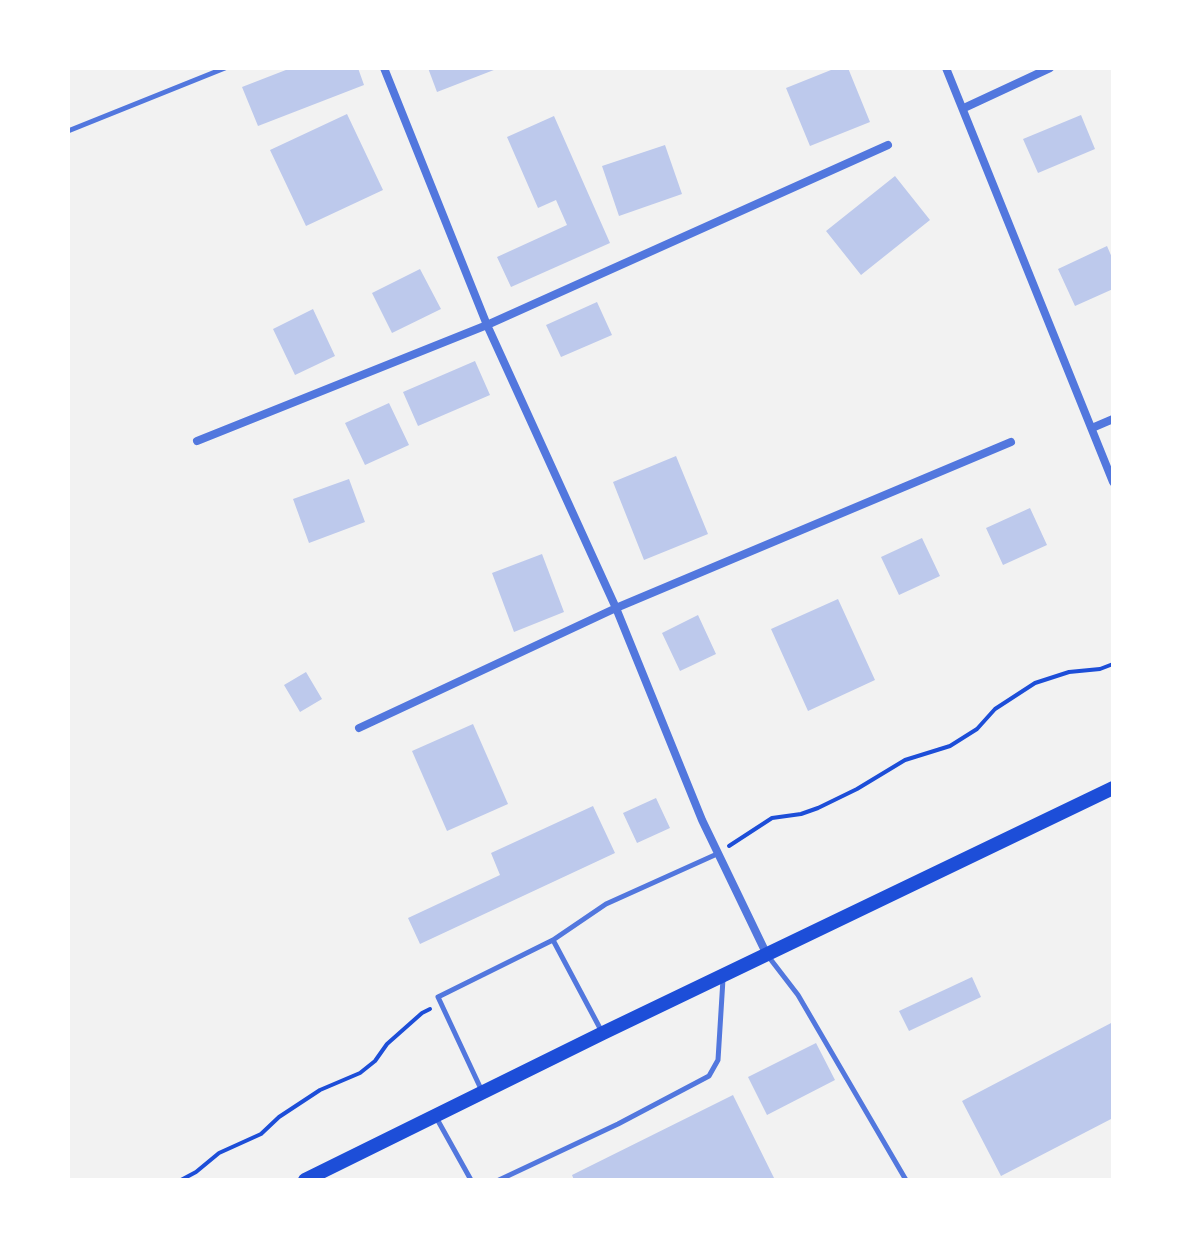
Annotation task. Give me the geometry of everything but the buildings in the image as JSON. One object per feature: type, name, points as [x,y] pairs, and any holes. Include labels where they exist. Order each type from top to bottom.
[{"type":"main road","points":[[305,1180],[1113,788]]},
{"type":"street","points":[[384,68],[487,325],[616,608],[717,854],[767,955]]},
{"type":"street","points":[[946,68],[1113,482]]},
{"type":"street","points":[[964,108],[1050,68]]},
{"type":"street","points":[[197,441],[487,325],[888,145]]},
{"type":"street","points":[[1092,428],[1113,419]]},
{"type":"street","points":[[359,728],[616,608],[1011,442]]},
{"type":"lane","points":[[68,131],[225,68]]},
{"type":"lane","points":[[482,1092],[438,997],[553,940],[606,904],[717,854]]},
{"type":"lane","points":[[553,940],[603,1033]]},
{"type":"lane","points":[[767,955],[798,995],[906,1180]]},
{"type":"lane","points":[[499,1180],[618,1124],[709,1076],[718,1060],[724,976]]},
{"type":"lane","points":[[434,1115],[471,1180]]},
{"type":"path","points":[[717,854],[760,823],[818,808],[905,760],[950,746],[977,729],[995,709],[1035,683],[1069,672],[1100,669],[1113,664]]},
{"type":"path","points":[[181,1180],[219,1153],[261,1134],[279,1117],[320,1090],[360,1073],[422,1013],[441,1001]]}]
